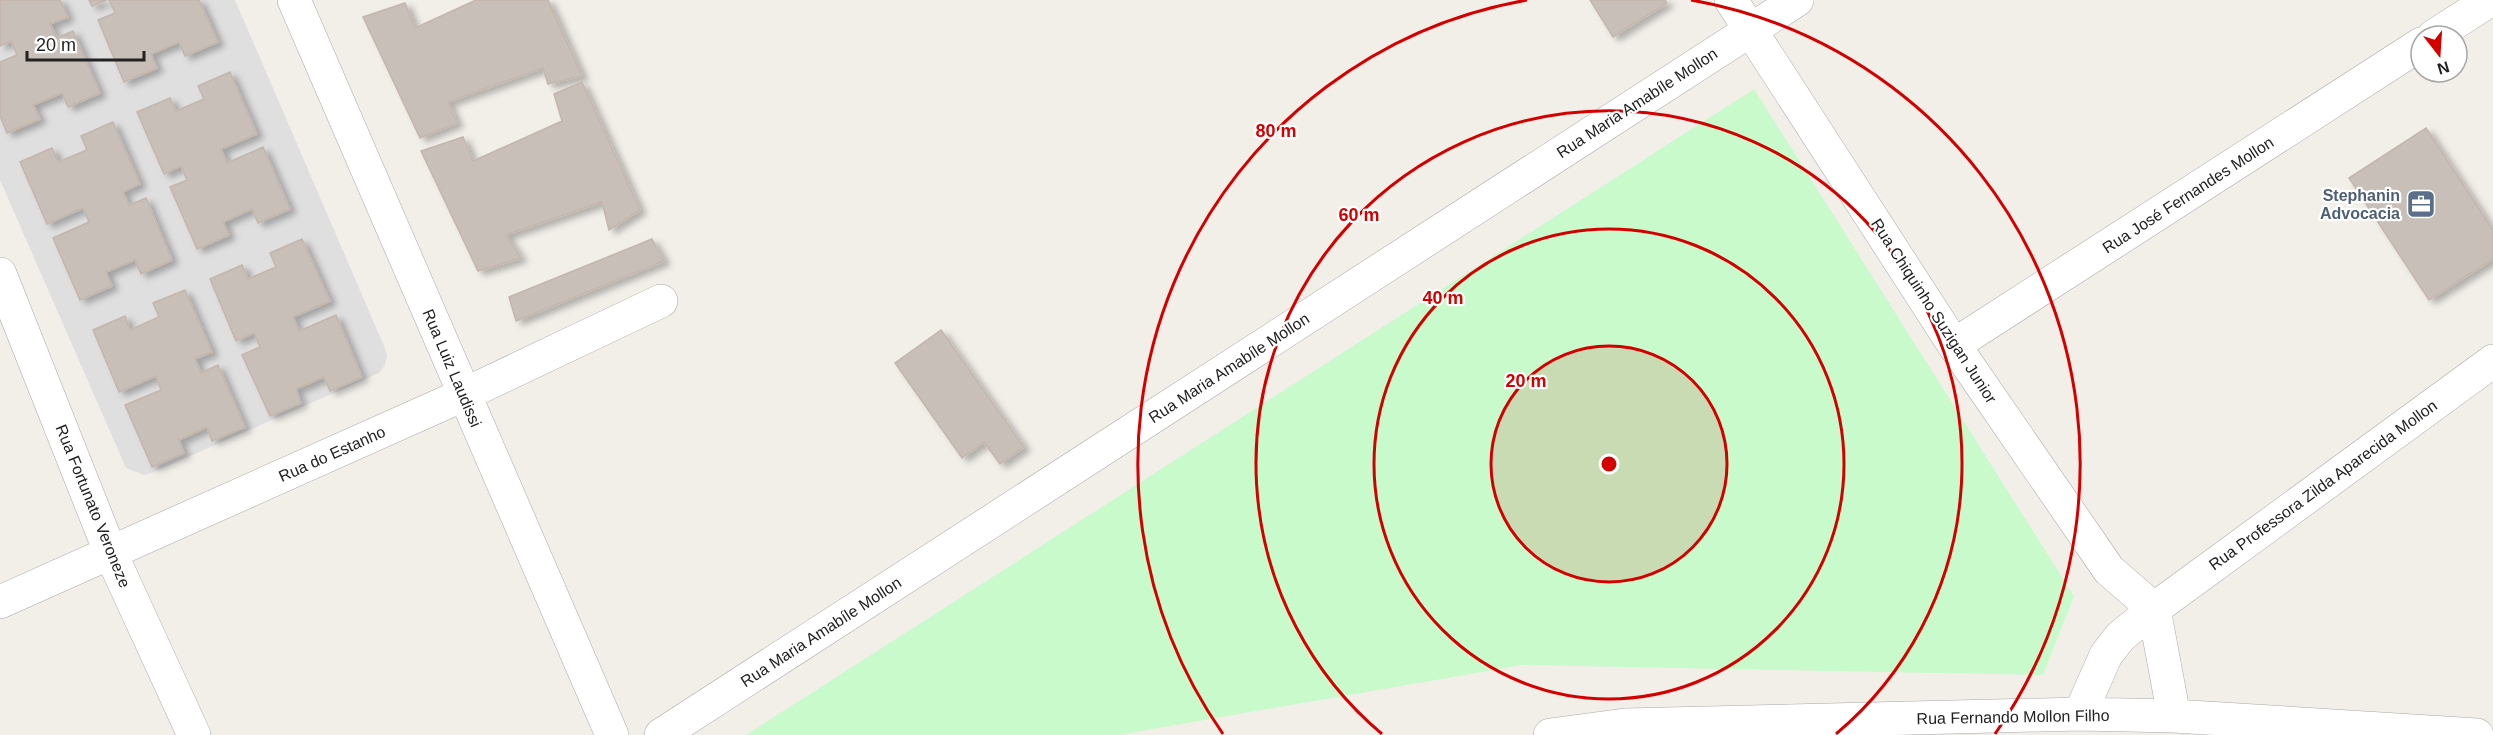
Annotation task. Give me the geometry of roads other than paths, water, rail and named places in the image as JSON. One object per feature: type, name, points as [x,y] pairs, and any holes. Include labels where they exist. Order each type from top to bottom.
[{"type":"street","name":"Rua Luiz Laudissi","points":[[294,0],[612,735]]},
{"type":"street","name":"Rua Chiquinho Suzigan Junior","points":[[1731,0],[1752,29],[1954,345],[2109,570],[2154,609]]},
{"type":"street","name":"Rua Maria Amabíle Mollon","points":[[662,735],[1797,0]]},
{"type":"street","points":[[2453,24],[2490,0]]},
{"type":"street","name":"Rua José Fernandes Mollon","points":[[1954,345],[2409,52]]},
{"type":"street","name":"Rua Fortunato Veroneze","points":[[0,274],[111,554],[194,735]]},
{"type":"street","name":"Rua do Estanho","points":[[0,602],[463,395],[661,302]]},
{"type":"street","name":"Rua Professora Zilda Aparecida Mollon","points":[[2080,714],[2106,655],[2120,637],[2154,609],[2493,361]]},
{"type":"street","points":[[2154,609],[2174,716]]},
{"type":"street","name":"Rua Fernando Mollon Filho","points":[[1550,735],[1625,725],[2080,714],[2174,716],[2477,735]]},
{"type":"place","name":"Stephanin Advocacia","points":[[2421,204]]}]
